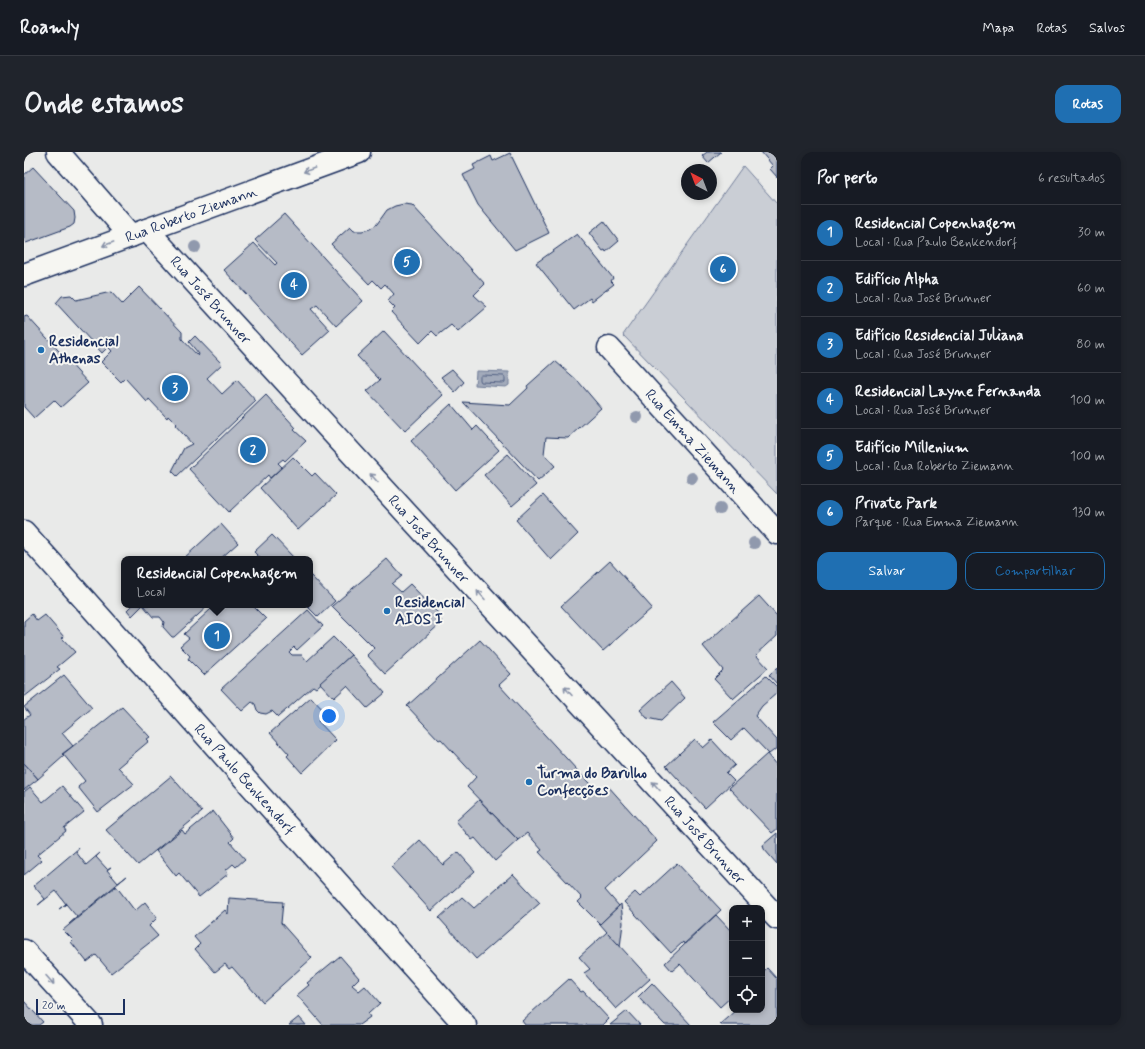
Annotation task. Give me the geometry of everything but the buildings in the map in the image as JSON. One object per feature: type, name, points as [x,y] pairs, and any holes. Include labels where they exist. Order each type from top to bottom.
[{"type":"street","name":"Rua José Brunner","points":[[58,152],[139,233],[777,918]]},
{"type":"street","name":"Rua Roberto Ziemann","points":[[24,275],[359,152]]},
{"type":"street","name":"Rua Emma Ziemann","points":[[609,348],[777,533]]},
{"type":"street","name":"Rua Paulo Benkendorf","points":[[24,532],[465,1025]]},
{"type":"street","points":[[24,951],[91,1025]]},
{"type":"shaded area","points":[[743,166],[777,204],[777,494],[623,335]]},
{"type":"water","points":[[476,371],[509,372],[509,385],[506,387],[475,385]]},
{"type":"place","name":"Edifício Millenium","points":[[407,262]]},
{"type":"place","name":"Private Park","points":[[723,269]]},
{"type":"place","name":"Residencial Layne Fernanda","points":[[294,285]]},
{"type":"place","name":"Residencial Athenas","points":[[41,350]]},
{"type":"place","name":"Edifício Residencial Juliana","points":[[175,388]]},
{"type":"place","name":"Edifício Alpha","points":[[253,450]]},
{"type":"place","name":"Residencial AIOS I","points":[[387,611]]},
{"type":"place","name":"Residencial Copenhagem","points":[[217,636]]},
{"type":"place","name":"Turma do Barulho Confecções","points":[[529,782]]}]
